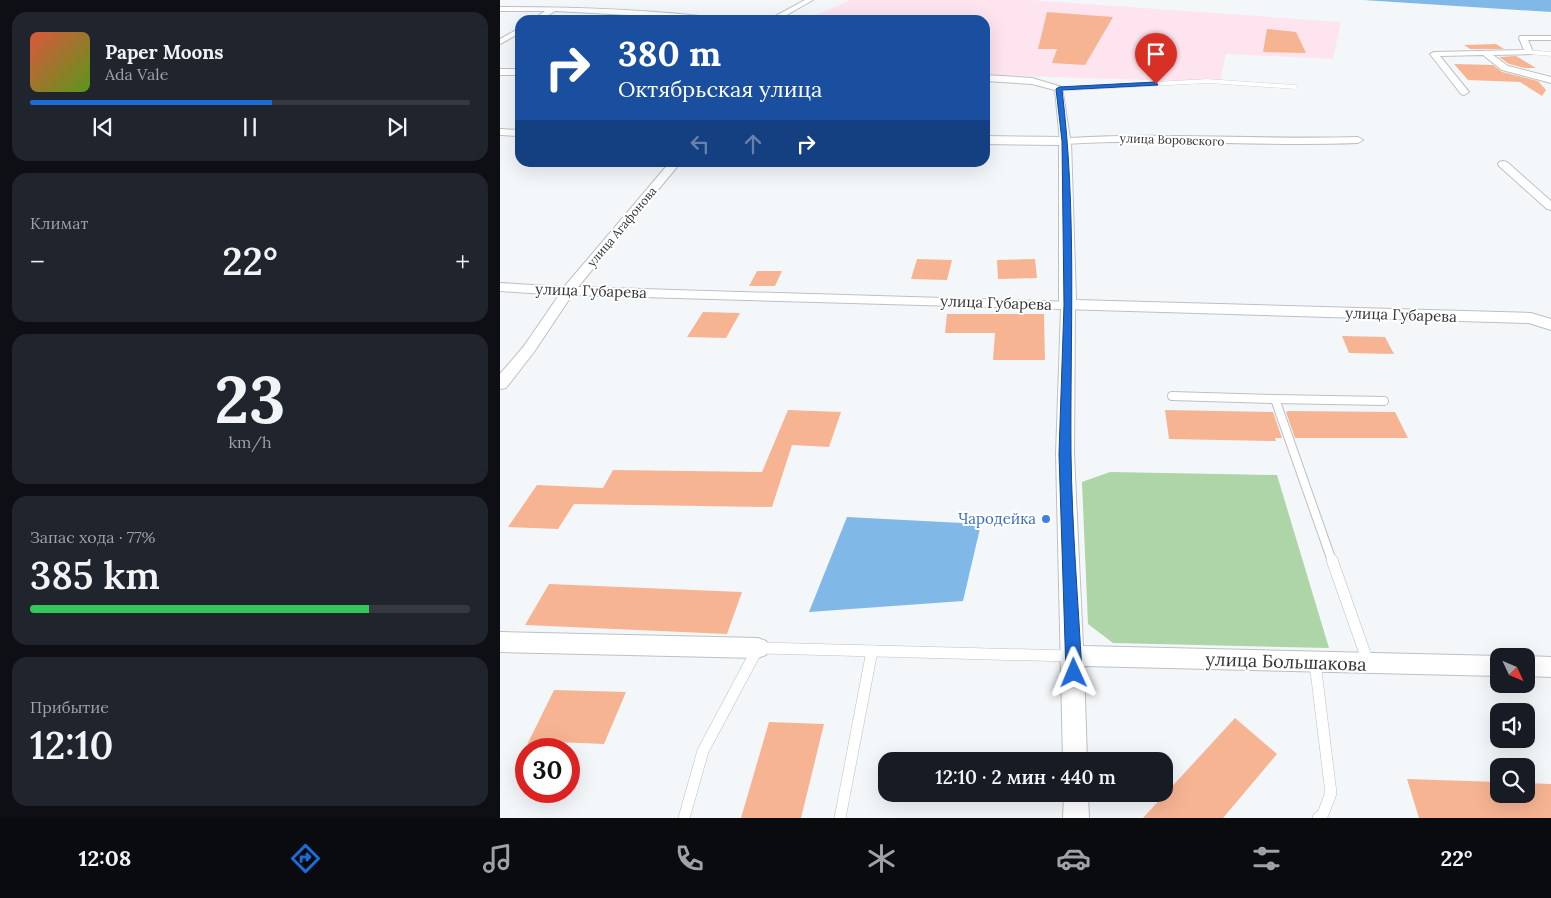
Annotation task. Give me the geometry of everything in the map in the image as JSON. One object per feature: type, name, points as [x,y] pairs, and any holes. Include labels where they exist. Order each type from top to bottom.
[{"type":"street","points":[[544,15],[569,0]]},
{"type":"street","points":[[782,15],[810,0]]},
{"type":"street","points":[[500,9],[554,9],[679,15]]},
{"type":"street","points":[[500,42],[515,33]]},
{"type":"street","points":[[1464,92],[1434,54],[1529,52],[1523,38],[1551,38]]},
{"type":"street","points":[[1485,53],[1505,68],[1551,80]]},
{"type":"street","points":[[500,72],[515,72]]},
{"type":"street","points":[[990,78],[1051,85],[1059,89],[1065,141],[1068,305],[1065,454],[1074,656],[1075,752]]},
{"type":"street","points":[[500,132],[515,133]]},
{"type":"street","name":"улица Воровского","points":[[990,140],[1065,141],[1114,138],[1282,142],[1358,140]]},
{"type":"street","points":[[1503,164],[1551,207]]},
{"type":"street","name":"улица Агафонова","points":[[500,384],[529,349],[568,291],[672,167]]},
{"type":"street","name":"улица Губарева","points":[[500,287],[568,291],[1531,318],[1551,325]]},
{"type":"street","points":[[500,642],[758,648]]},
{"type":"street","name":"улица Большакова","points":[[1074,656],[1490,666]]},
{"type":"street","points":[[1535,666],[1551,667]]},
{"type":"street","points":[[1076,802],[1076,818]]},
{"type":"lane","points":[[1529,52],[1551,54]]},
{"type":"lane","points":[[1059,89],[1208,81],[1295,86]]},
{"type":"lane","points":[[1172,396],[1384,401]]},
{"type":"lane","points":[[1275,399],[1369,664]]},
{"type":"lane","points":[[684,818],[703,751],[758,648],[1074,656]]},
{"type":"lane","points":[[840,818],[872,651]]},
{"type":"lane","points":[[1315,663],[1331,793],[1323,814],[1318,818]]},
{"type":"shaded area","points":[[851,0],[1030,0],[1341,22],[1333,59],[1226,54],[1220,82],[990,75],[990,15],[816,15]]},
{"type":"green space","points":[[1110,472],[1277,475],[1329,648],[1113,643],[1088,624],[1082,482]]},
{"type":"water","points":[[1363,0],[1551,0],[1551,12]]},
{"type":"water","points":[[847,517],[981,524],[963,601],[809,612]]},
{"type":"building","points":[[1047,12],[1113,17],[1085,65],[1052,63],[1057,49],[1038,49]]},
{"type":"building","points":[[1267,29],[1296,32],[1306,53],[1263,52]]},
{"type":"building","points":[[1496,44],[1504,49],[1470,49],[1464,45]]},
{"type":"building","points":[[1516,56],[1536,68],[1525,68],[1509,64],[1499,57]]},
{"type":"building","points":[[1454,64],[1493,65],[1502,72],[1538,81],[1546,90],[1542,96],[1520,82],[1468,80]]},
{"type":"building","points":[[917,259],[952,260],[947,280],[911,279]]},
{"type":"building","points":[[1035,259],[1037,278],[998,279],[997,260]]},
{"type":"building","points":[[757,271],[782,271],[775,286],[749,286]]},
{"type":"building","points":[[703,312],[740,313],[726,338],[687,337]]},
{"type":"building","points":[[947,314],[1044,314],[1045,360],[993,360],[995,333],[945,333]]},
{"type":"building","points":[[1342,336],[1385,337],[1394,354],[1349,353]]},
{"type":"building","points":[[788,410],[841,412],[829,447],[792,445],[772,507],[574,504],[558,529],[508,527],[537,485],[603,488],[613,470],[762,472]]},
{"type":"building","points":[[1165,410],[1273,412],[1282,438],[1275,438],[1276,441],[1169,439]]},
{"type":"building","points":[[1286,412],[1395,412],[1408,438],[1295,438]]},
{"type":"building","points":[[549,584],[742,592],[727,634],[525,625]]},
{"type":"building","points":[[554,690],[626,692],[604,744],[580,743],[580,738],[530,738]]},
{"type":"building","points":[[1235,718],[1277,754],[1223,818],[1143,818],[1158,802],[1173,802],[1173,785]]},
{"type":"building","points":[[769,722],[824,724],[801,818],[741,818]]},
{"type":"building","points":[[1407,779],[1490,782],[1490,803],[1535,803],[1535,783],[1551,784],[1551,818],[1419,818]]},
{"type":"place","name":"Чародейка","points":[[1046,519]]},
{"type":"route","points":[[1074,673],[1065,454],[1068,305],[1065,141],[1059,89],[1156,84]]}]
